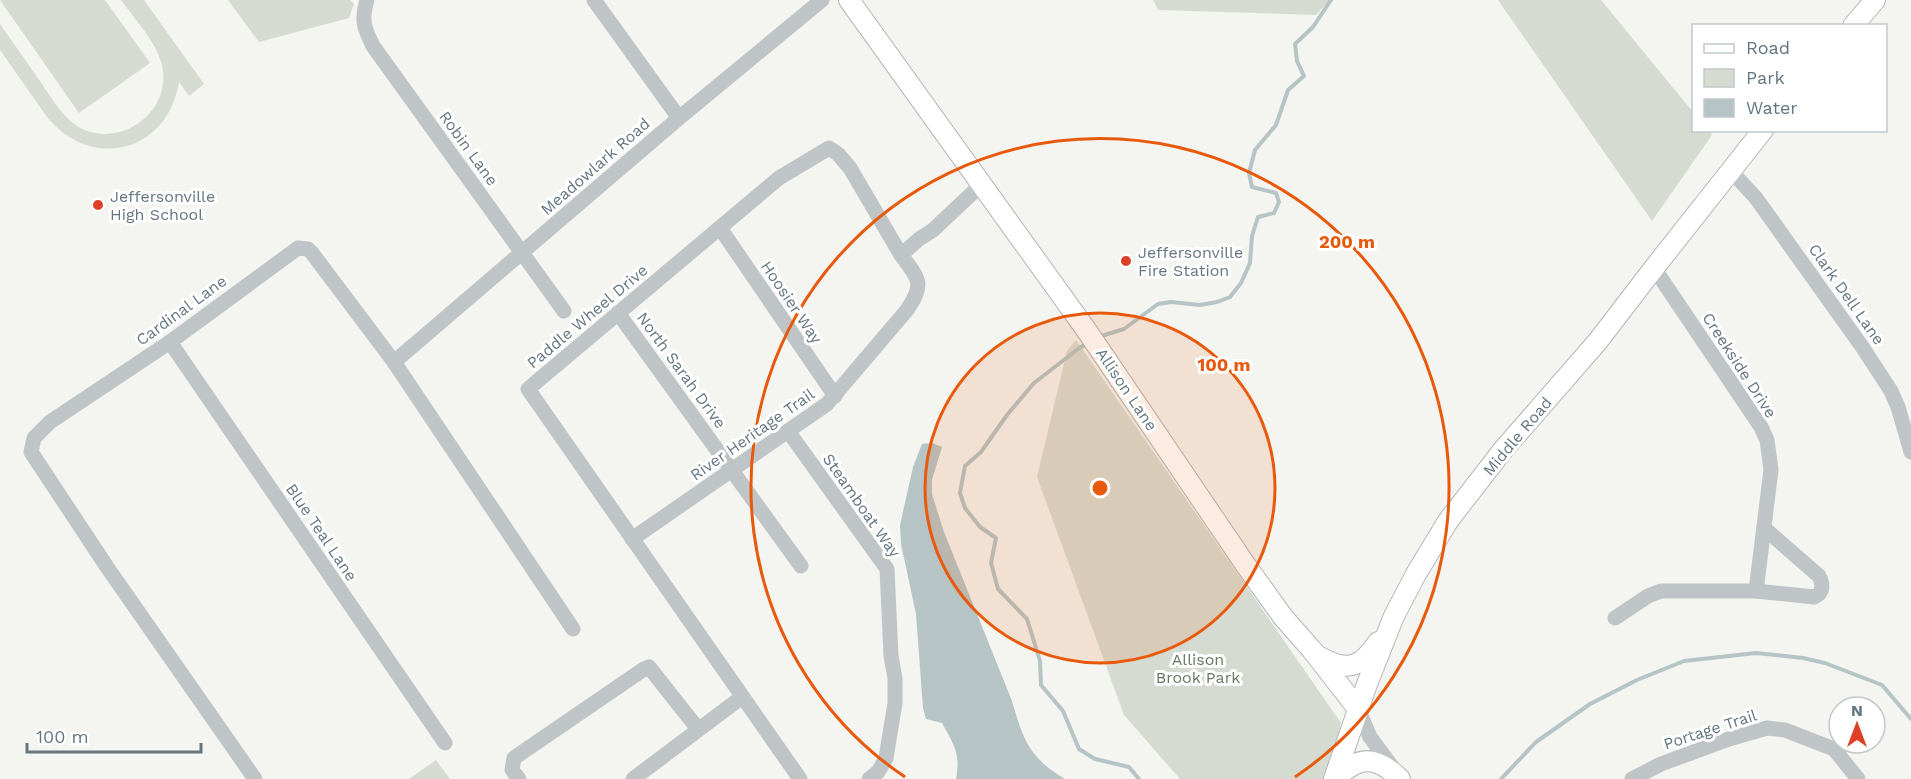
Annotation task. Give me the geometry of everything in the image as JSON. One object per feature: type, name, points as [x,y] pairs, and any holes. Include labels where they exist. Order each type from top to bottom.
[{"type":"main road","name":"Allison Lane","points":[[849,0],[1087,330],[1247,567],[1283,617],[1316,654],[1358,709]]},
{"type":"main road","points":[[1855,24],[1875,0]]},
{"type":"main road","name":"Middle Road","points":[[1335,779],[1358,709],[1388,631],[1416,574],[1448,521],[1503,450],[1598,341],[1761,132]]},
{"type":"main road","points":[[1316,654],[1329,662],[1347,668],[1359,663],[1388,631]]},
{"type":"main road","points":[[1335,779],[1338,774],[1356,762],[1374,761],[1389,768],[1401,779]]},
{"type":"street","name":"Robin Lane","points":[[367,0],[363,21],[373,46],[564,311]]},
{"type":"street","points":[[594,0],[679,118]]},
{"type":"street","name":"Meadowlark Road","points":[[394,362],[679,118],[822,0]]},
{"type":"street","name":"Paddle Wheel Drive","points":[[800,779],[528,389],[779,178],[829,148],[838,154],[850,168],[901,255]]},
{"type":"street","name":"Clark Dell Lane","points":[[1731,171],[1756,198],[1891,391],[1898,406],[1911,452]]},
{"type":"street","points":[[901,255],[933,230],[982,184]]},
{"type":"street","name":"Hoosier Way","points":[[720,228],[835,396]]},
{"type":"street","name":"Cardinal Lane","points":[[255,779],[107,567],[31,452],[34,438],[50,422],[170,342],[298,248],[312,253],[394,362],[573,629]]},
{"type":"street","name":"River Heritage Trail","points":[[632,539],[827,404],[835,396],[917,295],[919,286],[917,277],[901,255]]},
{"type":"street","name":"Creekside Drive","points":[[1654,267],[1761,427],[1767,440],[1771,470],[1756,591]]},
{"type":"street","name":"North Sarah Drive","points":[[618,314],[801,566]]},
{"type":"street","name":"Blue Teal Lane","points":[[170,342],[445,743]]},
{"type":"street","name":"Steamboat Way","points":[[788,431],[887,569],[895,703],[886,758],[878,772],[869,779]]},
{"type":"street","points":[[1615,618],[1648,596],[1661,591],[1756,591],[1814,597],[1821,590],[1823,583],[1819,576],[1764,528]]},
{"type":"street","points":[[519,779],[512,770],[514,758],[649,667],[698,729]]},
{"type":"street","points":[[633,779],[742,697]]},
{"type":"street","name":"Allison Lane","points":[[1358,709],[1370,737],[1401,779]]},
{"type":"street","name":"Portage Trail","points":[[1632,779],[1671,760],[1767,728],[1785,730],[1834,749],[1858,779]]},
{"type":"green space","points":[[0,0],[105,0],[150,63],[79,113]]},
{"type":"green space","points":[[121,0],[144,0],[204,84],[189,96],[179,82],[172,106],[160,125],[144,138],[126,146],[106,149],[85,145],[65,134],[47,117],[0,50],[0,24],[67,117],[77,126],[93,133],[109,134],[139,123],[151,112],[159,98],[163,82],[162,65],[155,48]]},
{"type":"green space","points":[[228,0],[350,0],[354,4],[349,18],[259,42]]},
{"type":"green space","points":[[1153,0],[1330,0],[1316,15],[1158,10]]},
{"type":"green space","points":[[1498,0],[1601,0],[1692,111],[1692,132],[1710,132],[1712,135],[1652,221]]},
{"type":"green space","name":"Allison Brook Park","points":[[1076,340],[1341,723],[1328,779],[1180,779],[1124,715],[1037,477],[1067,351]]},
{"type":"green space","points":[[436,760],[450,779],[409,779]]},
{"type":"water","points":[[932,443],[942,447],[932,480],[932,494],[944,532],[1012,701],[1024,737],[1035,755],[1065,779],[956,779],[957,756],[950,738],[942,723],[926,719],[923,708],[916,614],[901,544],[900,525],[913,467],[922,444]]},
{"type":"waterway","points":[[1098,337],[1124,329],[1158,304],[1171,302],[1200,305],[1217,302],[1230,297],[1241,283],[1250,263],[1252,236],[1258,217],[1274,213],[1279,202],[1276,193],[1252,187],[1249,173],[1255,150],[1276,125],[1288,90],[1304,76],[1297,61],[1295,44],[1313,27],[1331,0]]},
{"type":"waterway","points":[[1089,342],[1034,383],[1007,415],[981,452],[965,466],[960,493],[965,508],[980,527],[996,538],[991,563],[998,589],[1027,619],[1040,661],[1041,685],[1063,711],[1079,749],[1095,759],[1129,767],[1139,779]]},
{"type":"waterway","points":[[1501,779],[1536,742],[1590,704],[1637,680],[1684,661],[1756,653],[1825,663],[1882,685],[1911,719]]},
{"type":"place","name":"Jeffersonville High School","points":[[98,205]]},
{"type":"place","name":"Jeffersonville Fire Station","points":[[1126,261]]}]
